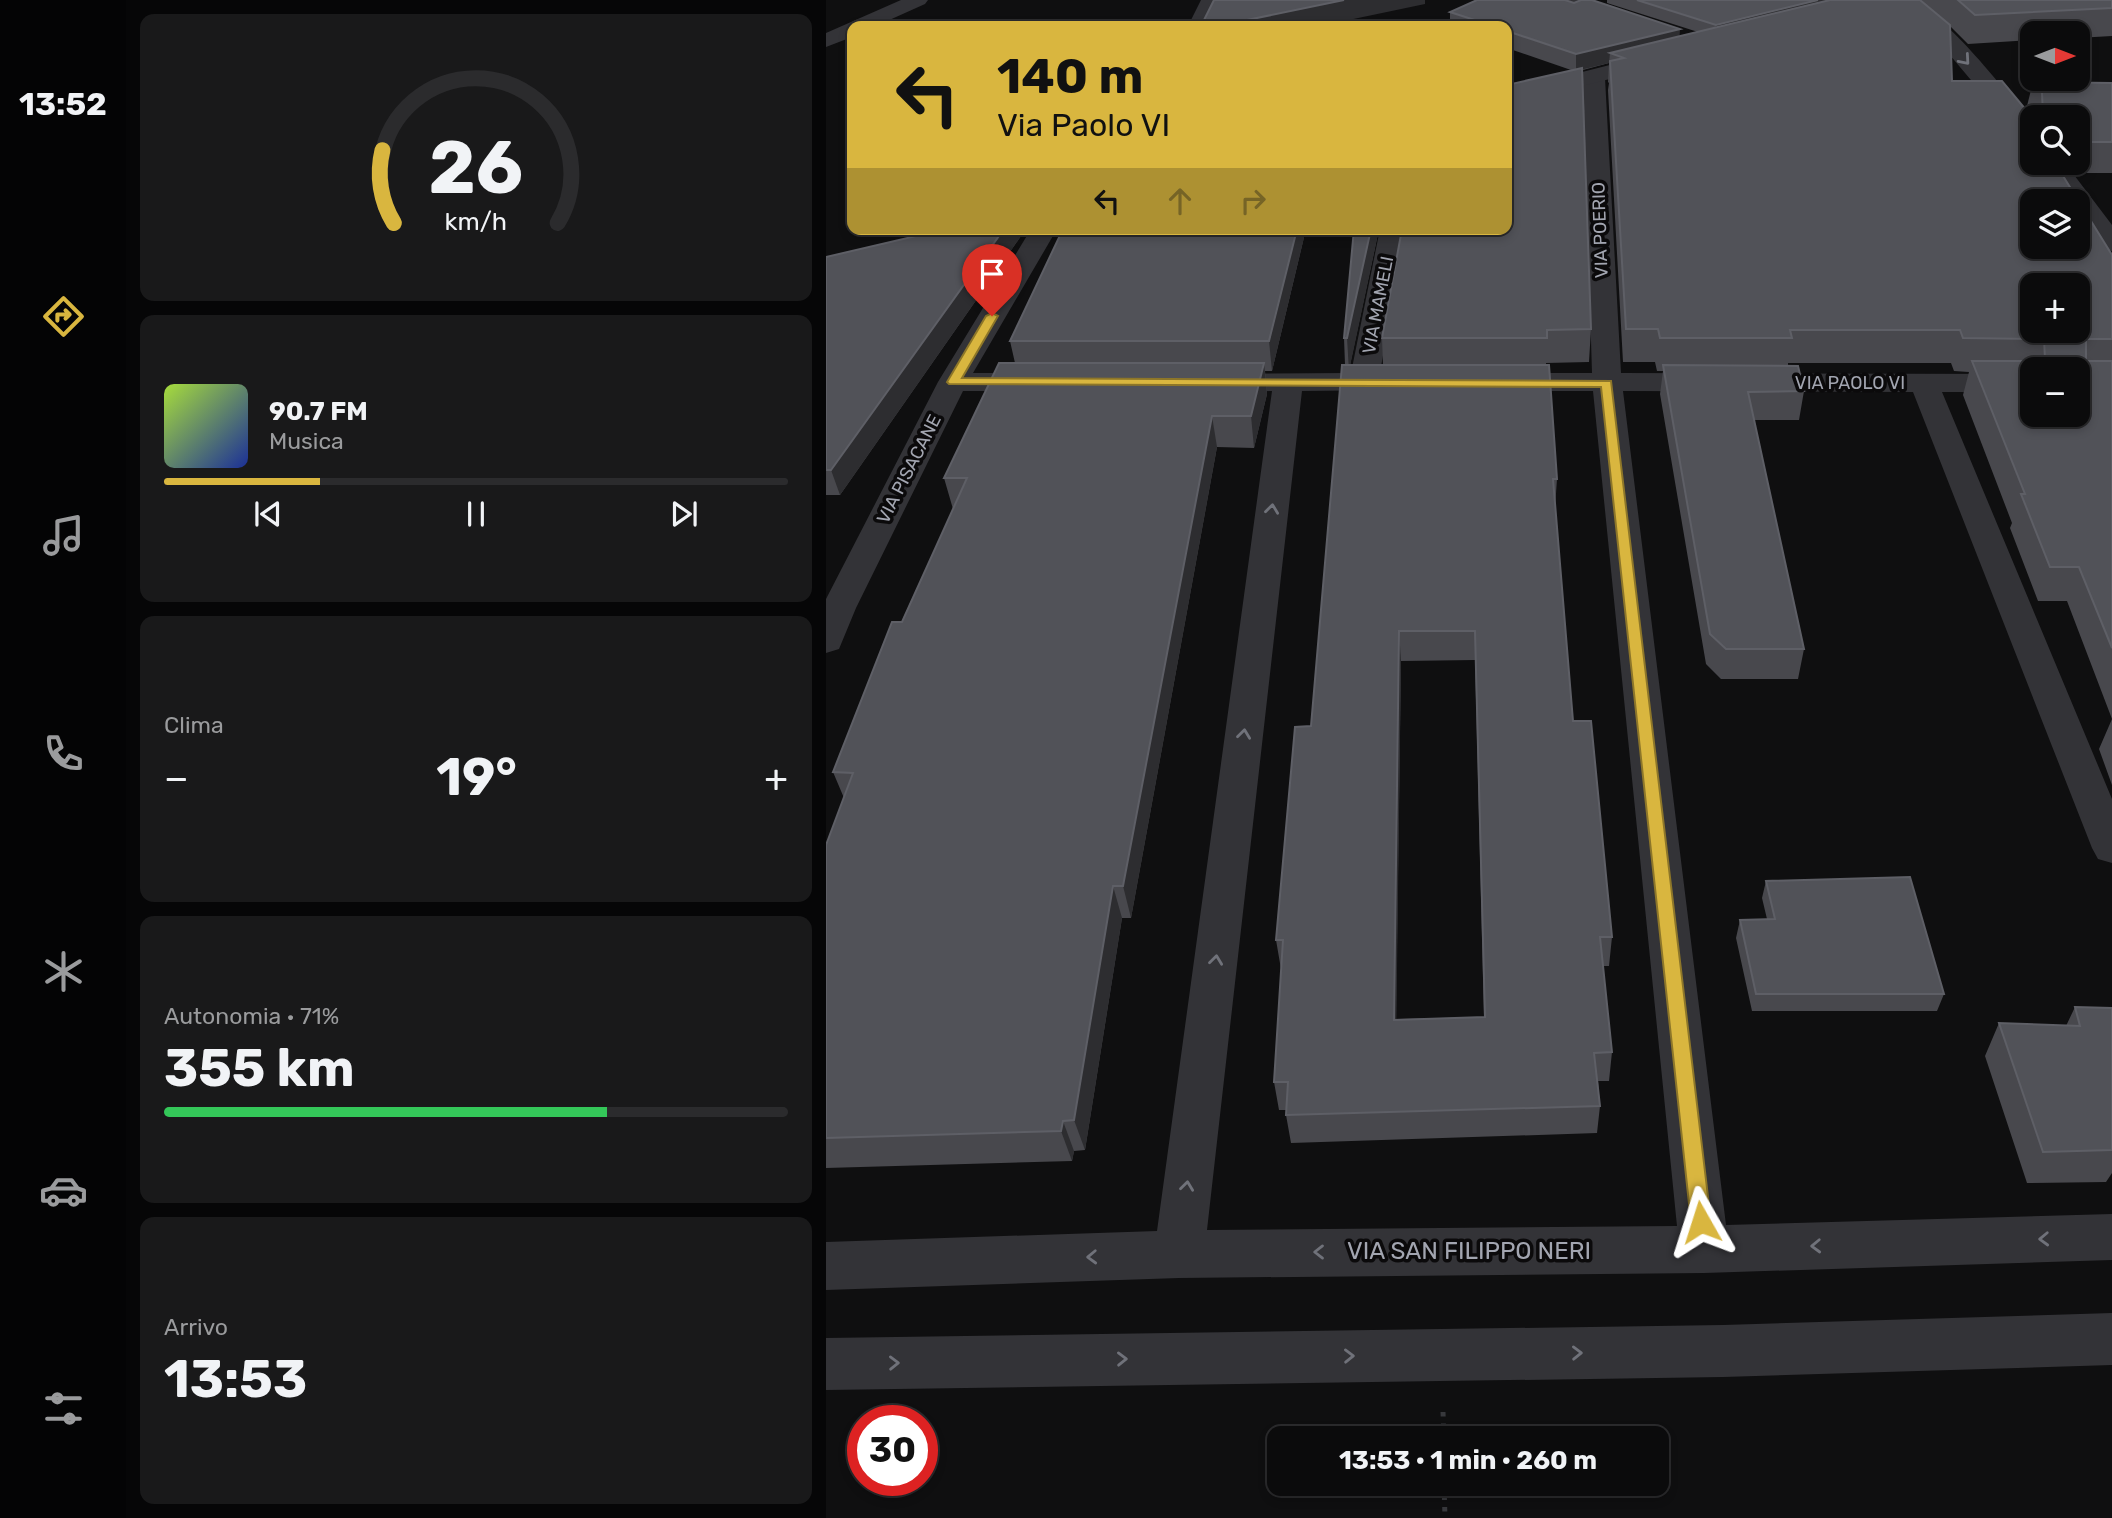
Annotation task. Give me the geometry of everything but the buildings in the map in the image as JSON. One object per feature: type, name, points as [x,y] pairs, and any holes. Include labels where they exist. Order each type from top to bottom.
[{"type":"street","points":[[870,21],[918,0]]},
{"type":"street","points":[[1200,21],[1211,0]]},
{"type":"street","points":[[1569,0],[1645,25]]},
{"type":"street","points":[[1898,1],[1940,31],[2020,124]]},
{"type":"street","points":[[826,41],[847,31]]},
{"type":"street","points":[[1512,97],[1684,53]]},
{"type":"street","name":"VIA POERIO","points":[[1594,78],[1607,383],[1704,1249]]},
{"type":"street","points":[[2062,175],[2112,243]]},
{"type":"street","points":[[2067,175],[2101,191]]},
{"type":"street","name":"VIA PISACANE","points":[[826,641],[839,608],[953,382],[1040,235]]},
{"type":"street","name":"VIA MAMELI","points":[[1364,381],[1392,235]]},
{"type":"street","points":[[953,382],[1065,382]]},
{"type":"street","points":[[1191,383],[1418,382]]},
{"type":"street","name":"VIA PAOLO VI","points":[[1472,382],[2020,383]]},
{"type":"street","points":[[1179,1254],[1288,383]]},
{"type":"street","points":[[1924,383],[2112,848]]},
{"type":"street","name":"VIA SAN FILIPPO NERI","points":[[826,1266],[1179,1254],[1704,1249],[2112,1237]]},
{"type":"street","points":[[826,1364],[1710,1351],[2112,1339]]},
{"type":"path","points":[[1444,1496],[1445,1518]]},
{"type":"route","points":[[992,316],[953,382],[1607,383],[1701,1222]]}]
